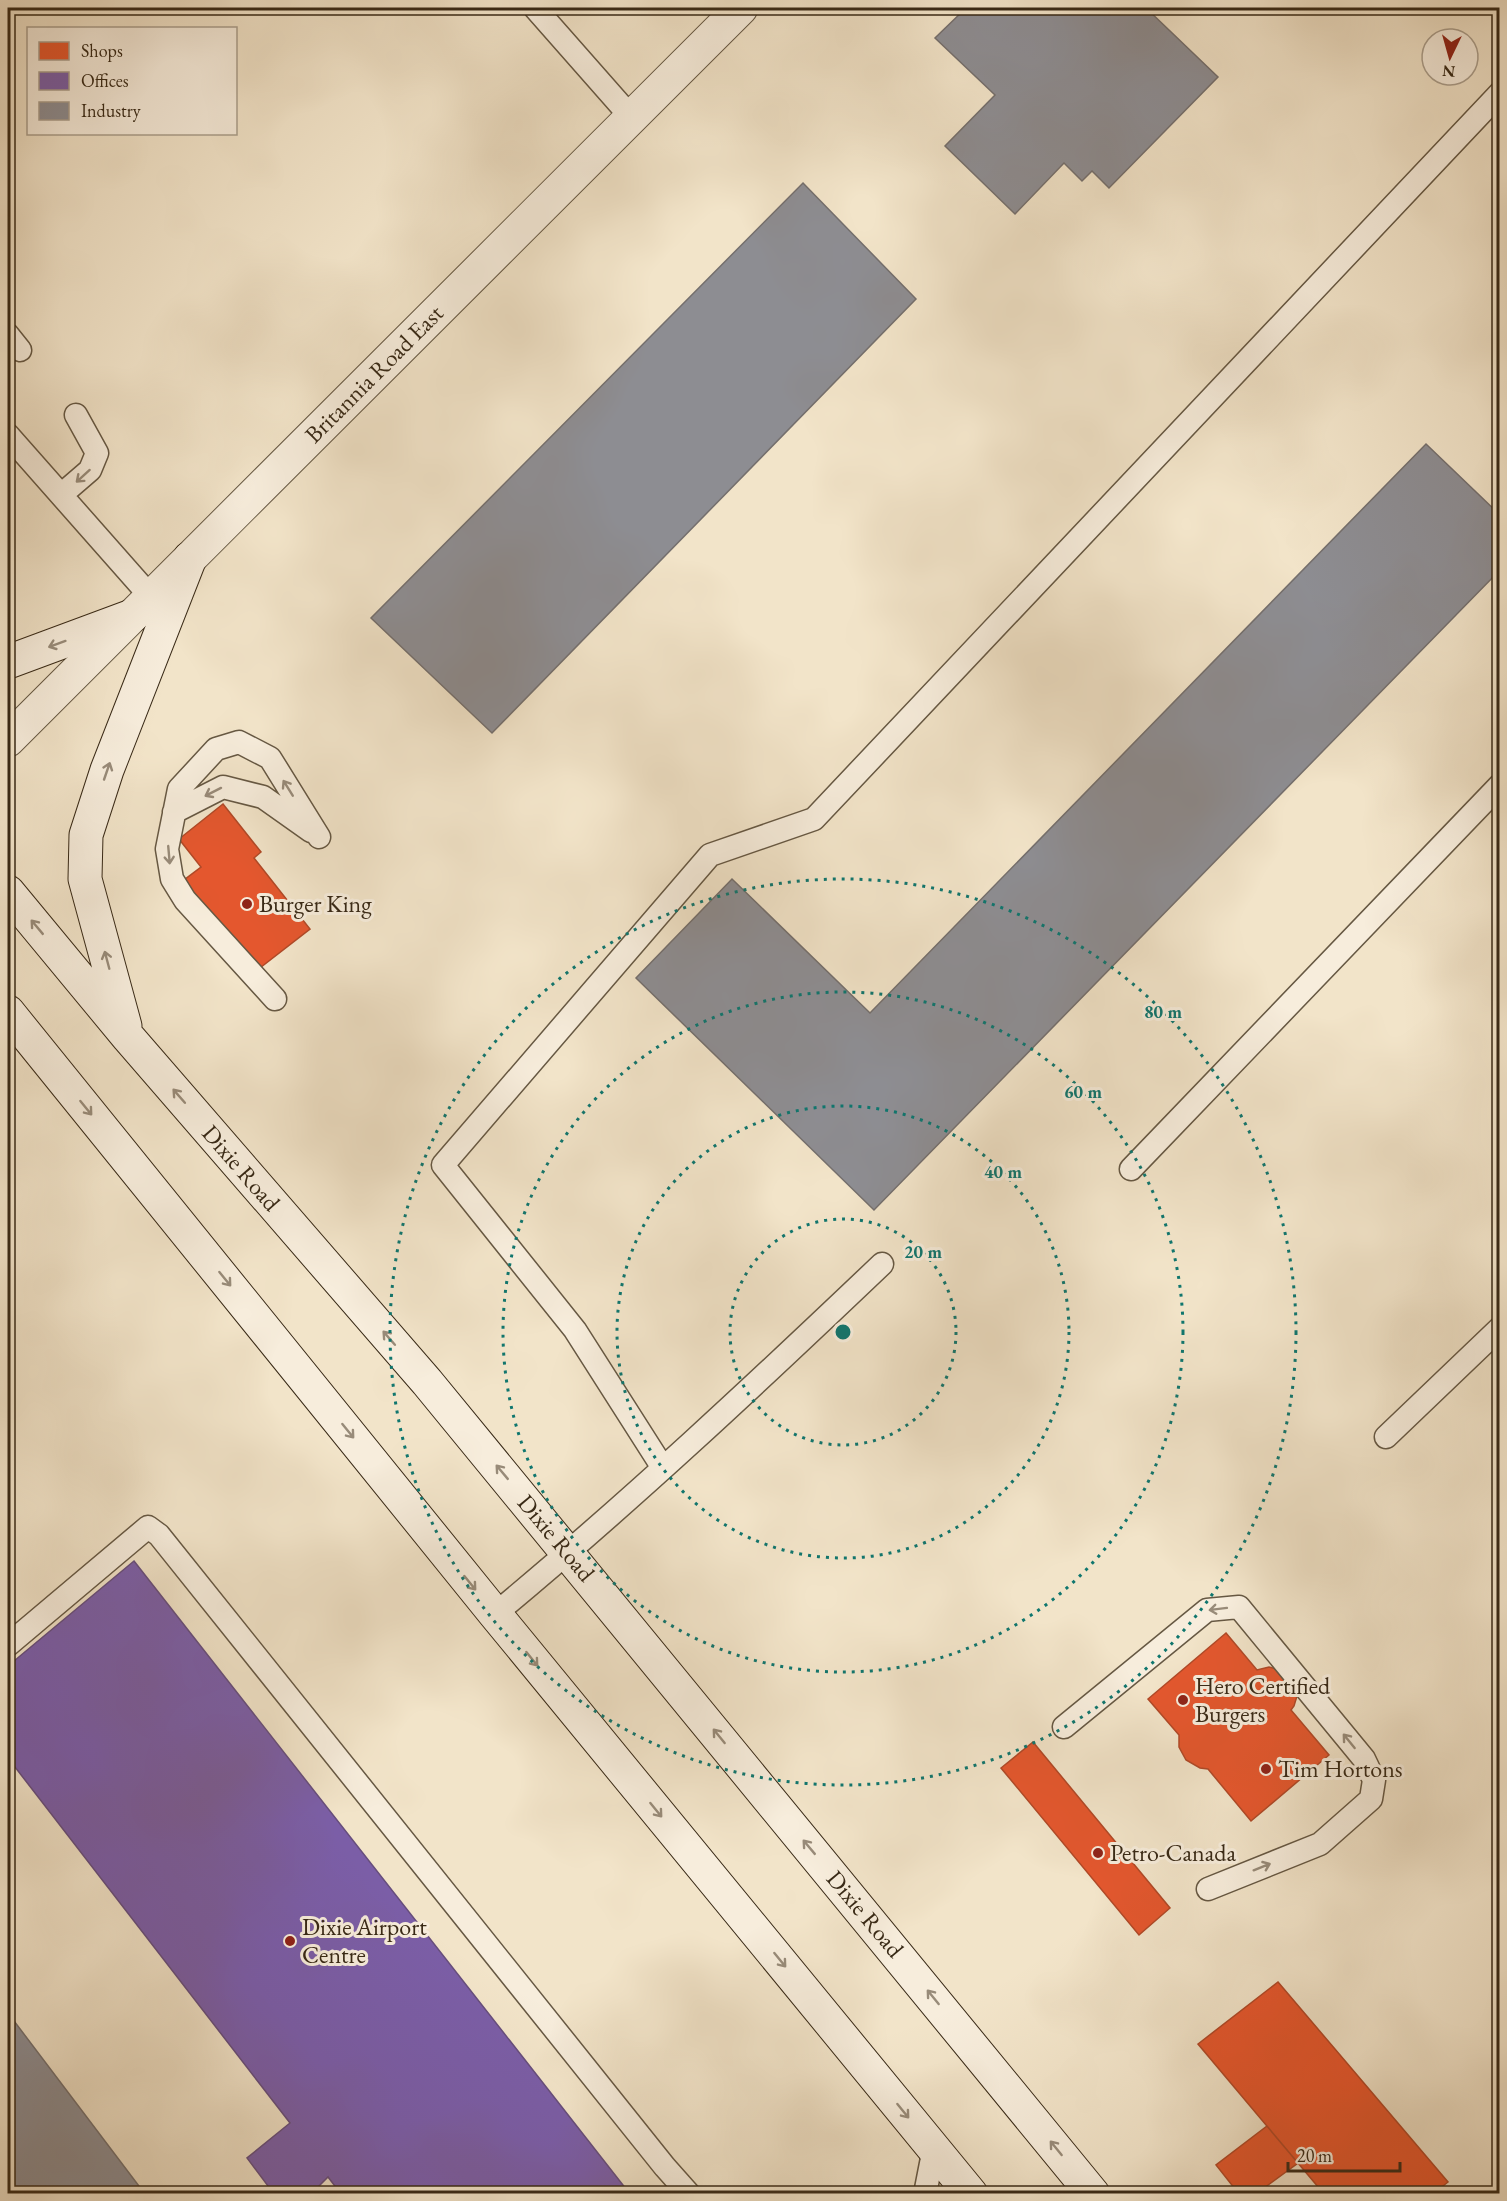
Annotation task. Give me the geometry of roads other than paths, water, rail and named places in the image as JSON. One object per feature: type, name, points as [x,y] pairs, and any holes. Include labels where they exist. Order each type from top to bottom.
[{"type":"main road","name":"Britannia Road East","points":[[8,740],[741,8]]},
{"type":"main road","points":[[128,1037],[85,879],[86,835],[107,770],[190,558]]},
{"type":"main road","points":[[8,662],[141,607]]},
{"type":"main road","name":"Dixie Road","points":[[8,892],[128,1037],[427,1382],[1094,2193]]},
{"type":"main road","points":[[8,1012],[495,1614],[971,2193]]},
{"type":"main road","points":[[8,1046],[49,1063]]},
{"type":"lane","points":[[535,8],[631,117]]},
{"type":"lane","points":[[663,1468],[575,1330],[443,1165],[710,855],[814,819],[1500,93]]},
{"type":"lane","points":[[61,495],[90,470],[97,453],[75,415]]},
{"type":"lane","points":[[8,435],[61,495],[141,607]]},
{"type":"lane","points":[[174,812],[223,787],[263,797],[319,837],[270,758],[239,742],[216,749],[178,789],[167,849],[172,879],[185,900],[275,999]]},
{"type":"lane","points":[[1131,1169],[1500,785]]},
{"type":"lane","points":[[495,1614],[569,1553],[733,1405],[882,1264]]},
{"type":"lane","points":[[1386,1437],[1500,1328]]},
{"type":"lane","points":[[8,1645],[148,1527],[154,1531],[665,2167],[689,2193]]},
{"type":"lane","points":[[1064,1727],[1207,1610],[1239,1607],[1364,1758],[1374,1780],[1371,1799],[1320,1844],[1208,1889]]},
{"type":"lane","points":[[925,2193],[934,2148]]},
{"type":"place","name":"Burger King","points":[[247,904]]},
{"type":"place","name":"Hero Certified Burgers","points":[[1183,1700]]},
{"type":"place","name":"Tim Hortons","points":[[1266,1769]]},
{"type":"place","name":"Petro-Canada","points":[[1098,1853]]},
{"type":"place","name":"Dixie Airport Centre","points":[[290,1941]]}]
